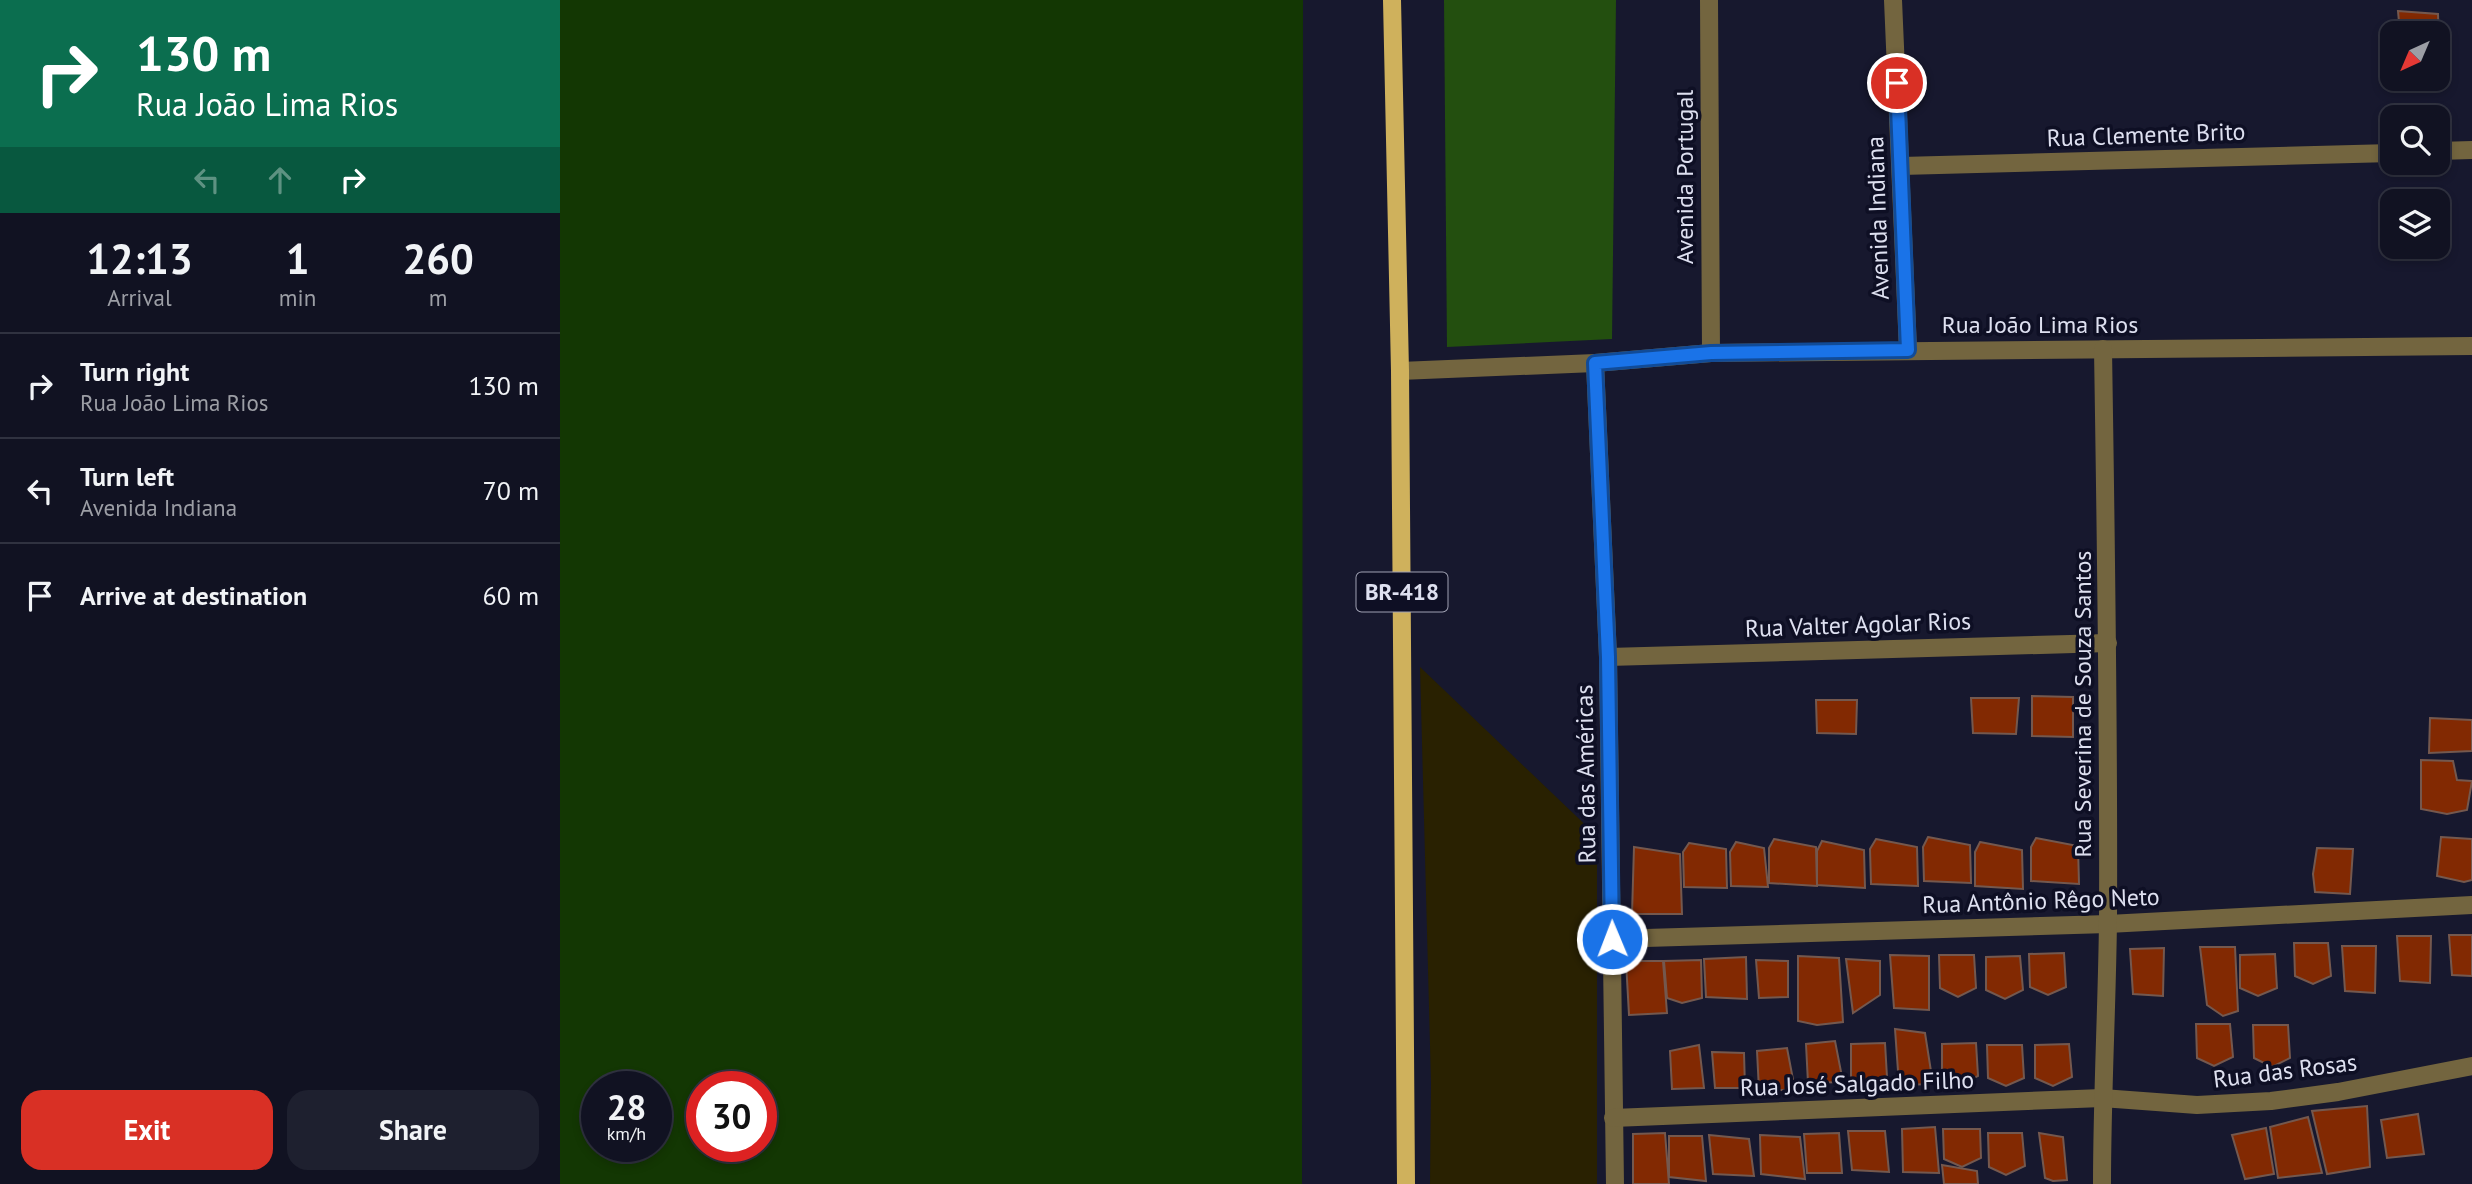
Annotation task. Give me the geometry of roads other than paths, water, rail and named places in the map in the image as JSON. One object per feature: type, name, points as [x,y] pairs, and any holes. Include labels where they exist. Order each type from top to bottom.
[{"type":"main road","name":"BR-418","points":[[1392,0],[1400,371],[1406,1184]]},
{"type":"street","name":"Avenida Portugal","points":[[1709,0],[1711,353]]},
{"type":"street","name":"Avenida Indiana","points":[[1893,0],[1908,350]]},
{"type":"street","points":[[2450,151],[2472,150]]},
{"type":"street","name":"Rua Clemente Brito","points":[[1900,166],[2380,153]]},
{"type":"street","name":"Rua João Lima Rios","points":[[1400,371],[1595,363],[1711,353],[2472,346]]},
{"type":"street","name":"Rua Severina de Souza Santos","points":[[2102,1184],[2108,924],[2108,643],[2103,349]]},
{"type":"street","name":"Rua das Américas","points":[[1595,363],[1608,657],[1615,1184]]},
{"type":"street","name":"Rua Valter Agolar Rios","points":[[1608,657],[2108,643]]},
{"type":"street","name":"Rua Antônio Rêgo Neto","points":[[1612,939],[2108,924],[2472,905]]},
{"type":"street","name":"Rua das Rosas","points":[[2102,1098],[2197,1105],[2271,1101],[2338,1092],[2472,1066]]},
{"type":"street","name":"Rua José Salgado Filho","points":[[1614,1118],[2102,1098]]}]
